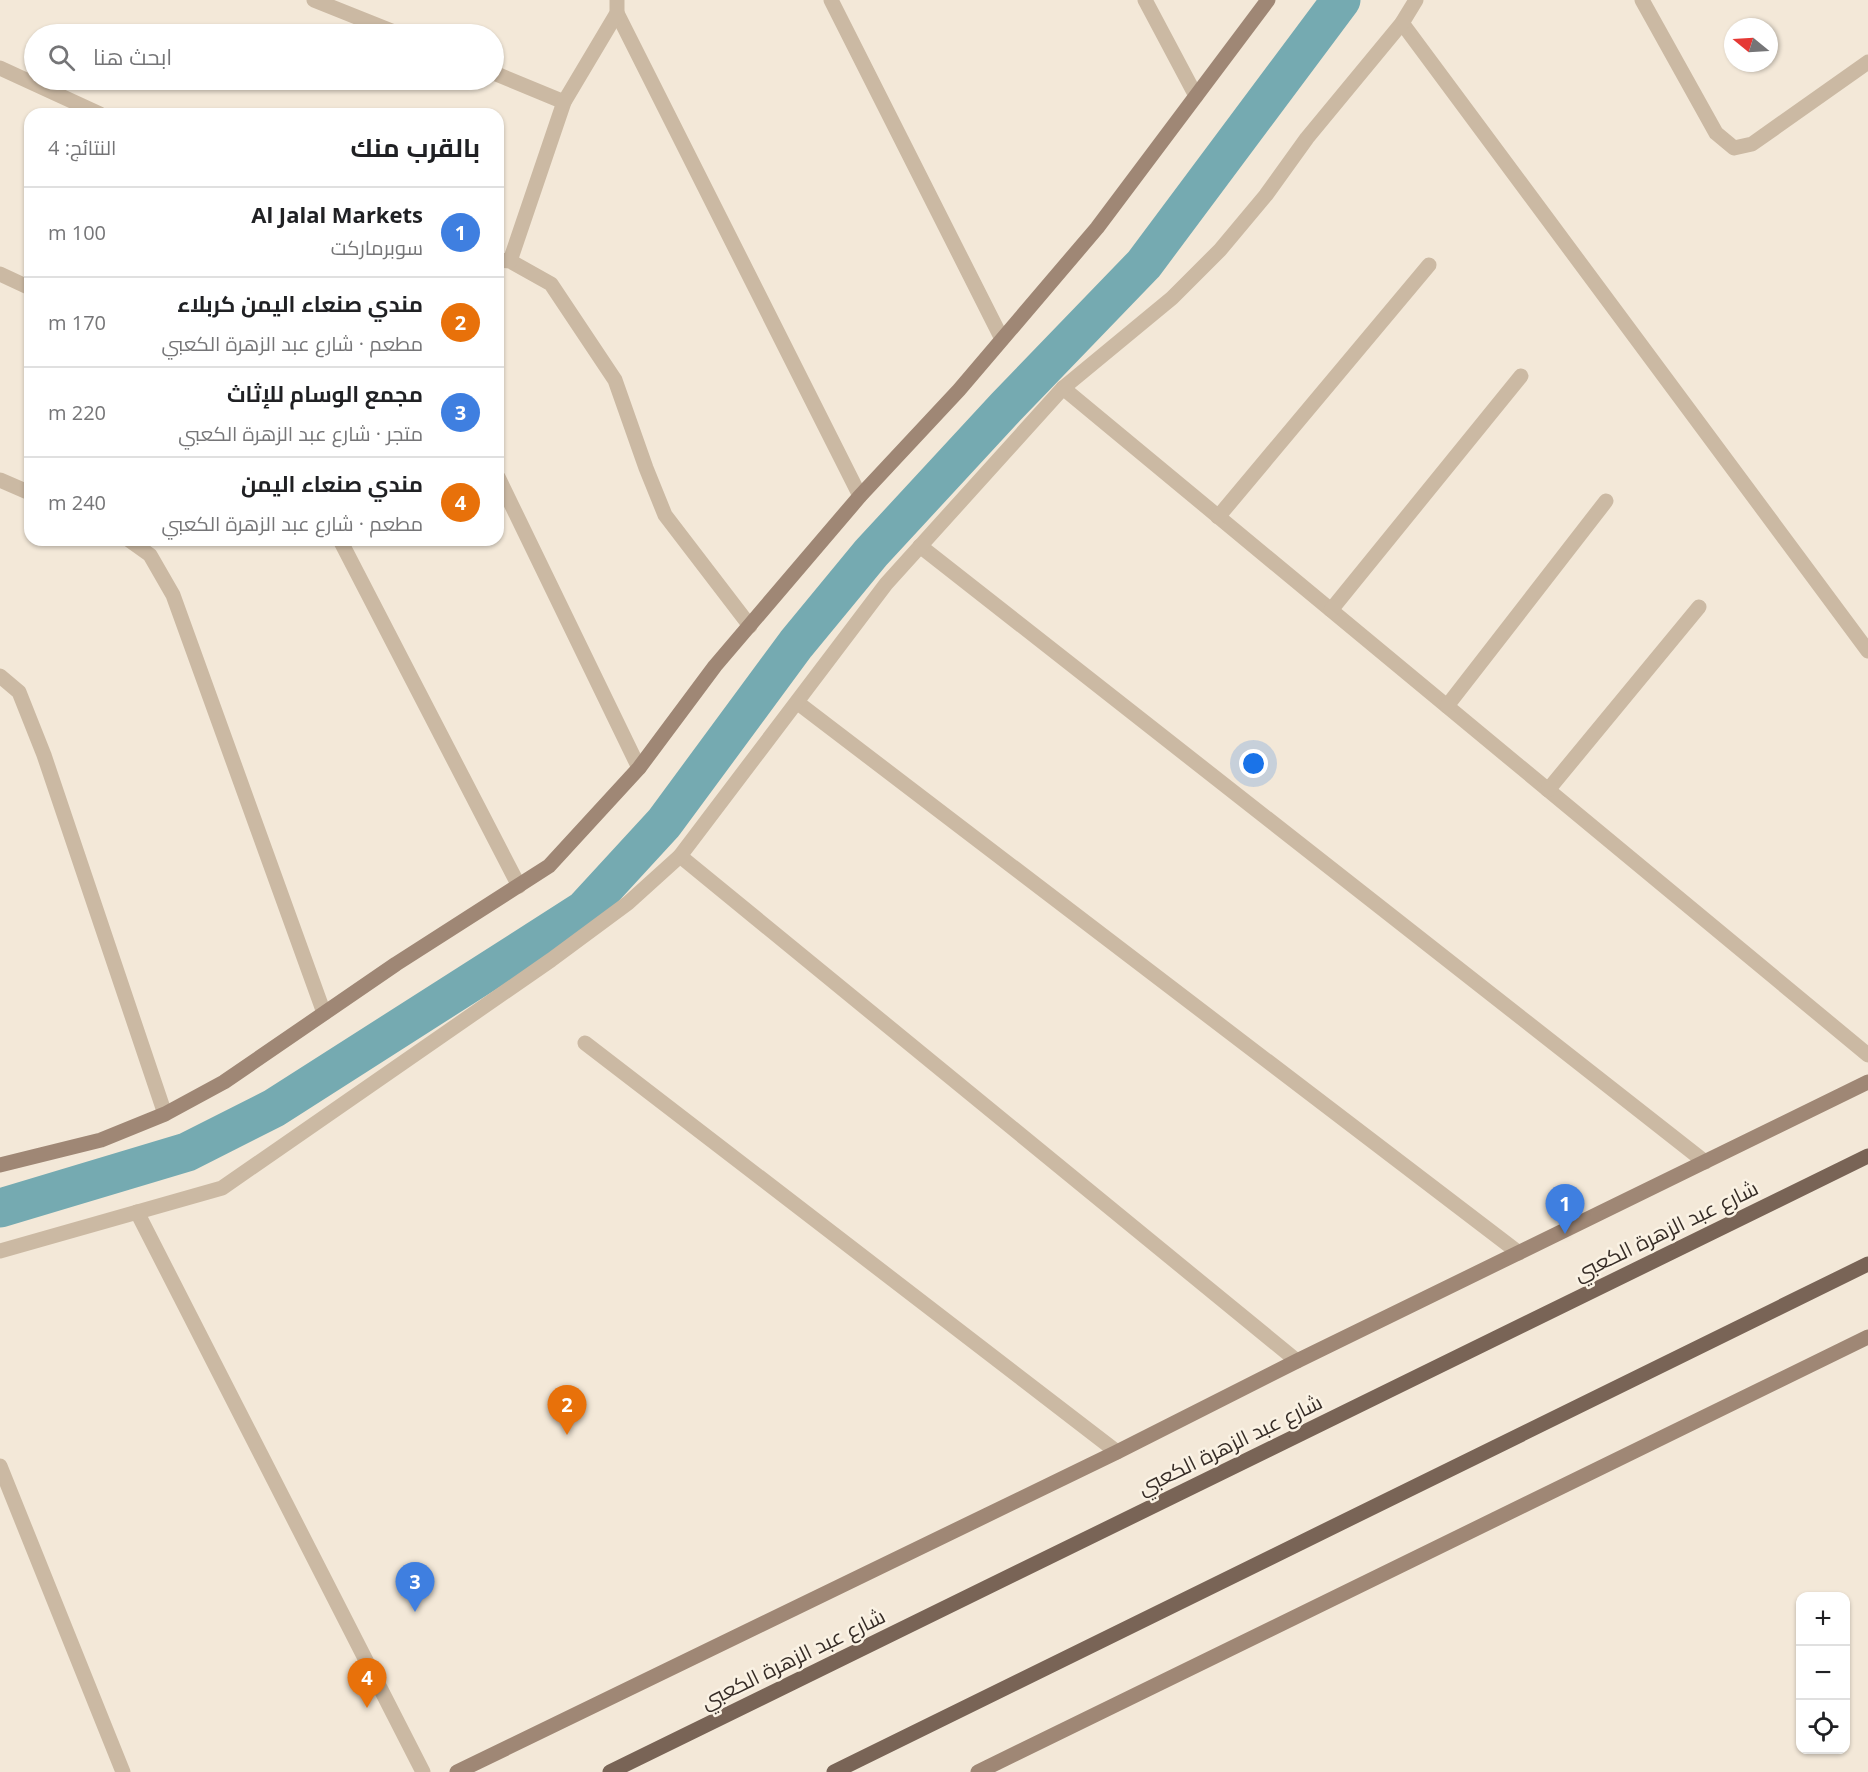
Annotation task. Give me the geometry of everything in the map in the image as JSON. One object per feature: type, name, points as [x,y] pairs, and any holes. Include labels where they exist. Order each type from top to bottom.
[{"type":"main road","name":"شارع عبد الزهرة الكعبي","points":[[610,1772],[1868,1156]]},
{"type":"main road","points":[[834,1772],[1868,1264]]},
{"type":"street","points":[[314,0],[374,24]]},
{"type":"street","points":[[831,0],[1002,339]]},
{"type":"street","points":[[1145,0],[1196,96]]},
{"type":"street","points":[[0,1165],[101,1140],[165,1114],[224,1082],[396,964],[549,866],[639,768],[716,666],[860,496],[959,390],[1097,228],[1268,0]]},
{"type":"street","points":[[0,1251],[222,1188],[551,960],[628,903],[680,856],[886,584],[1063,388],[1172,298],[1220,250],[1266,195],[1307,138],[1402,23],[1416,0]]},
{"type":"street","points":[[1642,0],[1716,133],[1734,148],[1752,144],[1868,62]]},
{"type":"street","points":[[617,7],[860,496]]},
{"type":"street","points":[[617,7],[564,102],[504,260],[551,284],[615,380],[665,515],[750,626]]},
{"type":"street","points":[[1402,23],[1868,651]]},
{"type":"street","points":[[0,68],[24,79]]},
{"type":"street","points":[[504,77],[564,102]]},
{"type":"street","points":[[48,90],[87,108]]},
{"type":"street","points":[[1218,517],[1429,265]]},
{"type":"street","points":[[0,274],[24,285]]},
{"type":"street","points":[[1330,610],[1521,376]]},
{"type":"street","points":[[1063,388],[1868,1055]]},
{"type":"street","points":[[0,480],[24,490]]},
{"type":"street","points":[[504,489],[639,768]]},
{"type":"street","points":[[1447,706],[1606,501]]},
{"type":"street","points":[[137,546],[150,555],[173,595],[324,1013]]},
{"type":"street","points":[[343,546],[519,886]]},
{"type":"street","points":[[920,546],[1705,1162]]},
{"type":"street","points":[[1548,790],[1699,607]]},
{"type":"street","points":[[0,676],[19,692],[44,755],[165,1114]]},
{"type":"street","points":[[798,703],[1519,1253]]},
{"type":"street","points":[[680,856],[1297,1361]]},
{"type":"street","points":[[585,1043],[1117,1452]]},
{"type":"street","points":[[457,1772],[1117,1452],[1297,1361],[1868,1082]]},
{"type":"street","points":[[136,1212],[423,1772]]},
{"type":"street","points":[[978,1772],[1868,1337]]},
{"type":"street","points":[[0,1466],[123,1772]]},
{"type":"waterway","points":[[0,1208],[187,1152],[274,1108],[584,910],[664,823],[796,644],[871,553],[1006,407],[1144,264],[1341,0]]},
{"type":"place","name":"Al Jalal Markets","points":[[1565,1234]]},
{"type":"place","name":"مندي صنعاء اليمن كربلاء","points":[[567,1435]]},
{"type":"place","name":"مجمع الوسام للإثاث","points":[[415,1612]]},
{"type":"place","name":"مندي صنعاء اليمن","points":[[367,1708]]}]
